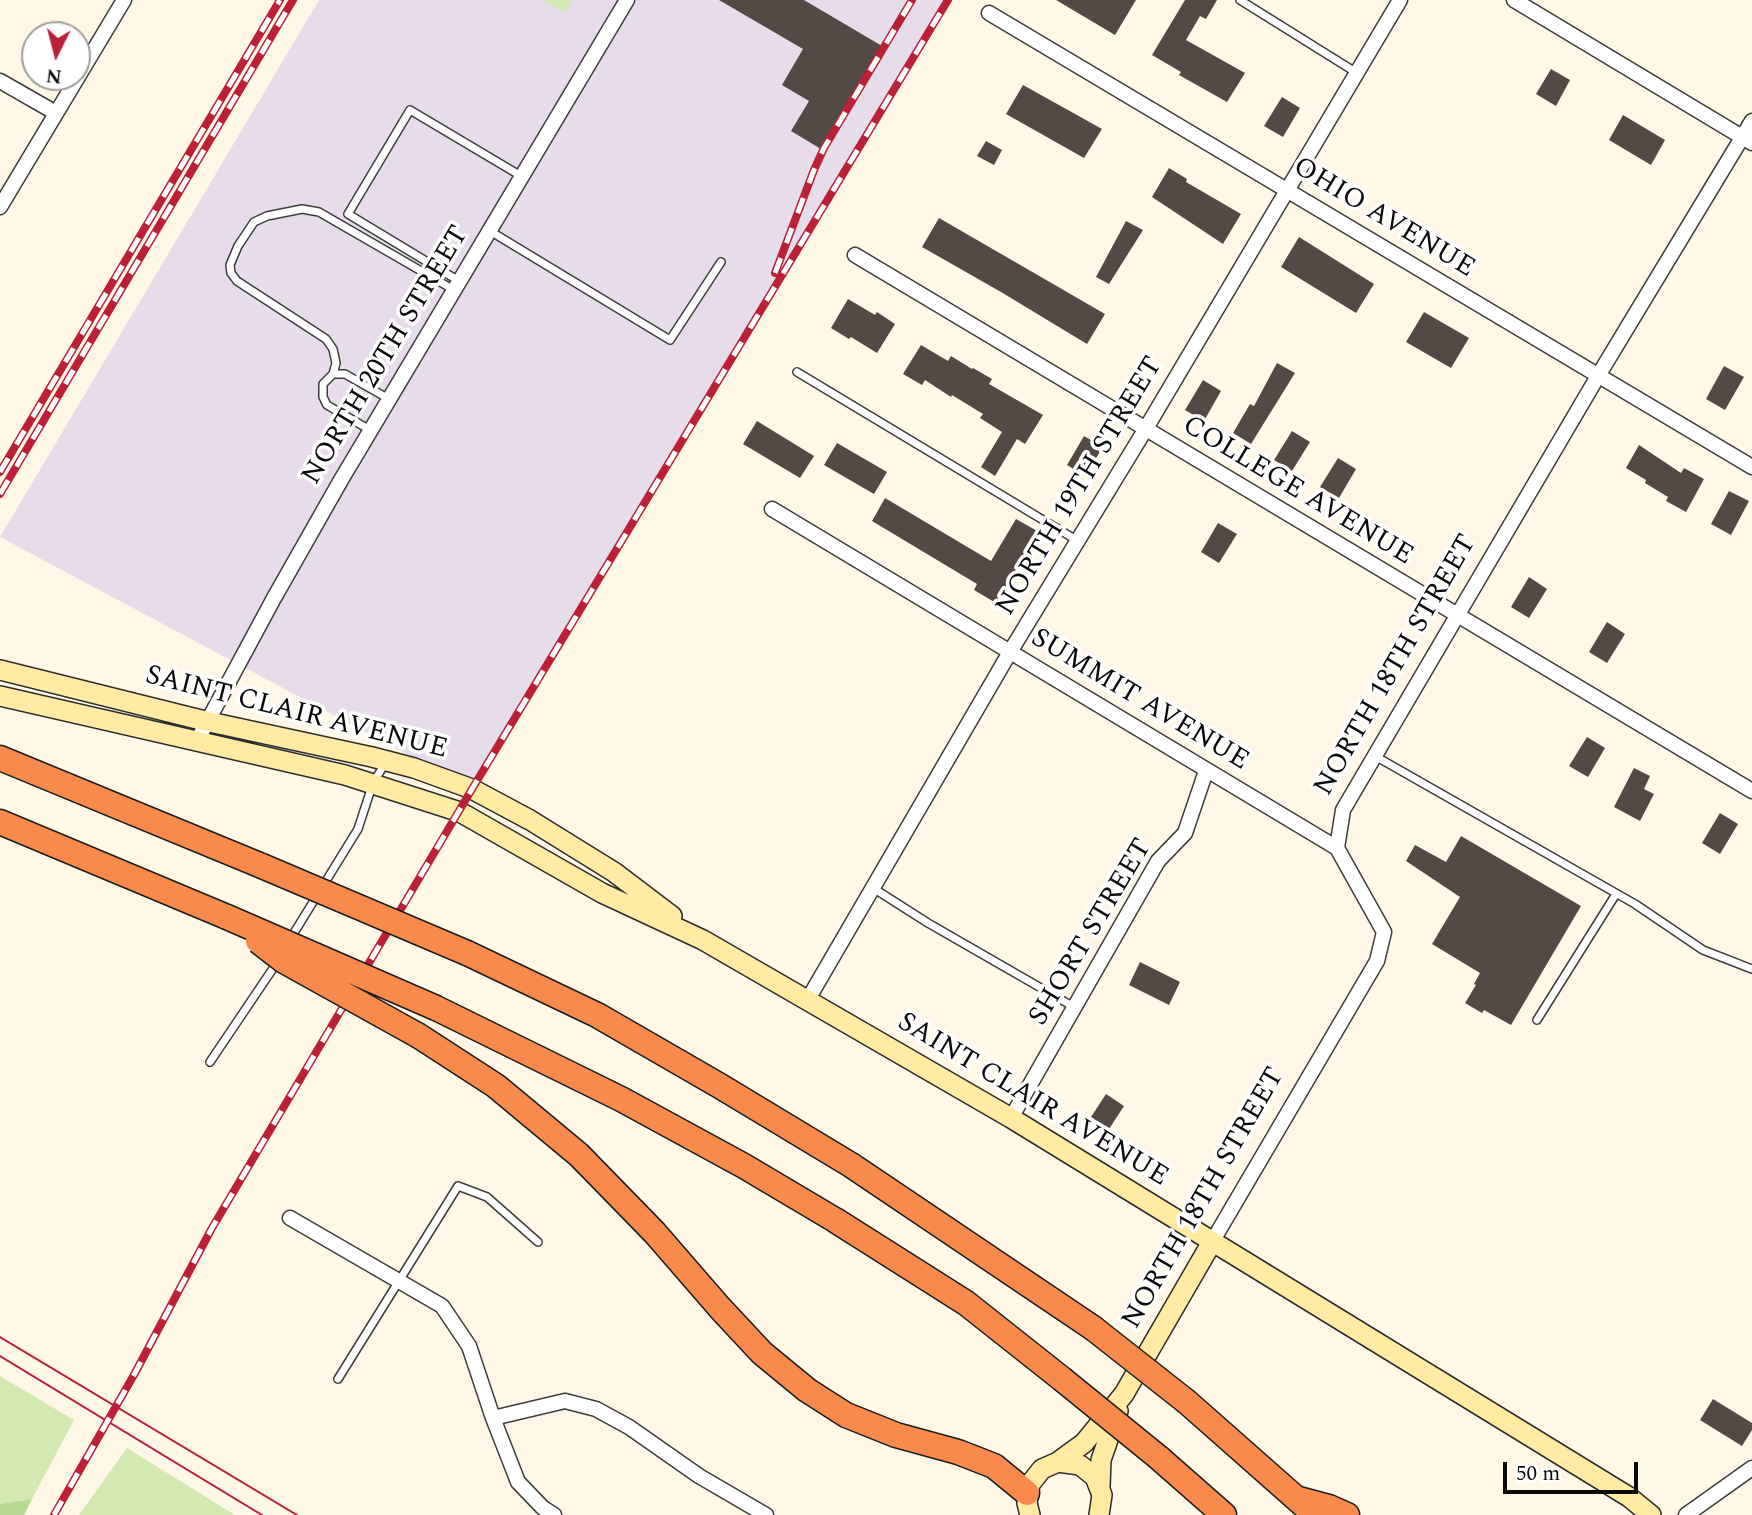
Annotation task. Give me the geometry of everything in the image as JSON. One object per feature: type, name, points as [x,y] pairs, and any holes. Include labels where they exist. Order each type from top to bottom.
[{"type":"highway","points":[[0,758],[467,953],[597,1015],[851,1165],[1093,1328],[1187,1402],[1307,1507],[1329,1507],[1347,1515]]},
{"type":"highway","points":[[0,822],[436,1008],[621,1099],[744,1166],[966,1303],[1158,1457],[1224,1515]]},
{"type":"highway","points":[[227,917],[284,961],[419,1036],[496,1086],[579,1155],[655,1233],[762,1353],[807,1390],[846,1415],[994,1466],[1029,1504]]},
{"type":"main road","name":"SAINT CLAIR AVENUE","points":[[0,670],[205,721],[387,761],[472,789],[530,820],[614,872],[703,940]]},
{"type":"main road","name":"SAINT CLAIR AVENUE","points":[[0,696],[373,783],[460,812],[602,893],[703,940],[1011,1118],[1629,1497],[1651,1515]]},
{"type":"main road","name":"NORTH 18TH STREET","points":[[1029,1504],[1035,1475],[1084,1443],[1124,1394],[1212,1242]]},
{"type":"main road","name":"NORTH 18TH STREET","points":[[1099,1515],[1102,1505],[1101,1460],[1124,1394]]},
{"type":"main road","points":[[1058,1462],[1080,1465],[1095,1477],[1100,1486]]},
{"type":"street","points":[[0,207],[124,0]]},
{"type":"street","name":"NORTH 20TH STREET","points":[[197,741],[205,721],[280,586],[627,0]]},
{"type":"street","name":"NORTH 19TH STREET","points":[[807,1001],[1010,652],[1145,430],[1399,0]]},
{"type":"street","points":[[1514,0],[1747,140]]},
{"type":"street","name":"OHIO AVENUE","points":[[989,13],[1752,467]]},
{"type":"street","points":[[0,80],[56,113]]},
{"type":"street","name":"NORTH 18TH STREET","points":[[1212,1242],[1377,961],[1384,932],[1337,848],[1343,810],[1598,376],[1747,140],[1752,121]]},
{"type":"street","name":"COLLEGE AVENUE","points":[[855,255],[1752,791]]},
{"type":"street","name":"SUMMIT AVENUE","points":[[772,509],[1337,848]]},
{"type":"street","name":"SHORT STREET","points":[[1011,1118],[1158,861],[1185,833],[1206,771]]},
{"type":"street","points":[[290,1218],[442,1306],[469,1346],[493,1418],[519,1482],[543,1508],[554,1515]]},
{"type":"street","points":[[493,1418],[565,1401],[596,1409],[629,1427],[699,1476],[766,1515]]},
{"type":"street","points":[[1686,1515],[1752,1468]]},
{"type":"lane","points":[[1240,0],[1357,73]]},
{"type":"lane","points":[[457,286],[348,214],[410,110],[522,176]]},
{"type":"lane","points":[[333,374],[336,363],[333,349],[326,339],[237,281],[231,273],[230,265],[238,246],[254,222],[267,216],[302,209],[319,212],[457,286]]},
{"type":"lane","points":[[490,231],[670,340],[722,262]]},
{"type":"lane","points":[[797,372],[1078,541]]},
{"type":"lane","points":[[371,431],[327,405],[322,390],[329,376],[345,374],[389,400]]},
{"type":"lane","points":[[1375,756],[1616,894],[1703,950],[1752,969]]},
{"type":"lane","points":[[210,1062],[264,982],[358,829],[373,783],[387,761]]},
{"type":"lane","points":[[873,888],[1074,1008]]},
{"type":"lane","points":[[1537,1020],[1616,894]]},
{"type":"lane","points":[[338,1379],[458,1186],[487,1197],[538,1242]]},
{"type":"shaded area","points":[[319,0],[948,0],[472,789],[0,537]]},
{"type":"green space","points":[[542,0],[572,0],[565,13]]},
{"type":"green space","points":[[0,1376],[74,1420],[32,1499],[0,1504]]},
{"type":"green space","points":[[127,1448],[235,1515],[79,1515]]},
{"type":"green space","points":[[32,1499],[24,1515],[0,1515],[0,1504]]},
{"type":"building","points":[[719,0],[804,0],[882,46],[821,149],[791,131],[809,101],[782,85],[803,49]]},
{"type":"building","points":[[1056,0],[1136,0],[1115,35]]},
{"type":"building","points":[[1185,0],[1217,0],[1206,19],[1200,16],[1186,40],[1245,73],[1227,102],[1179,75],[1181,72],[1152,55]]},
{"type":"building","points":[[1551,69],[1570,80],[1556,106],[1536,94]]},
{"type":"building","points":[[1023,85],[1102,129],[1084,158],[1006,114]]},
{"type":"building","points":[[1282,97],[1300,108],[1283,137],[1264,126]]},
{"type":"building","points":[[1623,115],[1665,140],[1651,165],[1609,140]]},
{"type":"building","points":[[986,141],[1002,150],[994,165],[977,156]]},
{"type":"building","points":[[1169,168],[1187,179],[1186,182],[1241,214],[1223,244],[1152,197]]},
{"type":"building","points":[[939,218],[1105,314],[1087,344],[922,247]]},
{"type":"building","points":[[1126,221],[1143,230],[1109,284],[1096,277]]},
{"type":"building","points":[[1299,237],[1374,284],[1356,313],[1281,267]]},
{"type":"building","points":[[848,299],[875,315],[877,312],[895,324],[877,353],[831,328]]},
{"type":"building","points":[[1424,312],[1469,338],[1451,368],[1406,342]]},
{"type":"building","points":[[921,345],[948,361],[951,356],[973,368],[992,379],[989,384],[1043,415],[1025,444],[1017,439],[995,476],[981,467],[1002,432],[980,418],[983,414],[952,395],[951,397],[925,380],[922,385],[903,374]]},
{"type":"building","points":[[1277,363],[1295,373],[1251,444],[1233,433],[1250,404],[1254,406]]},
{"type":"building","points":[[1724,366],[1744,377],[1725,410],[1706,399]]},
{"type":"building","points":[[1203,380],[1221,391],[1204,421],[1185,410]]},
{"type":"building","points":[[757,421],[814,456],[800,478],[743,444]]},
{"type":"building","points":[[1292,431],[1310,442],[1292,471],[1274,460]]},
{"type":"building","points":[[1084,436],[1103,447],[1085,476],[1067,465]]},
{"type":"building","points":[[837,443],[887,472],[874,494],[824,465]]},
{"type":"building","points":[[1639,445],[1681,473],[1684,468],[1704,479],[1686,512],[1666,501],[1668,497],[1626,468]]},
{"type":"building","points":[[1338,458],[1356,469],[1339,498],[1320,487]]},
{"type":"building","points":[[1729,491],[1749,501],[1731,535],[1711,524]]},
{"type":"building","points":[[885,498],[991,561],[1016,519],[1039,532],[996,603],[974,590],[977,584],[872,521]]},
{"type":"building","points":[[1218,523],[1237,534],[1219,563],[1201,552]]},
{"type":"building","points":[[1529,577],[1547,589],[1529,618],[1511,607]]},
{"type":"building","points":[[1607,622],[1625,634],[1607,663],[1589,652]]},
{"type":"building","points":[[1587,737],[1605,748],[1588,777],[1569,766]]},
{"type":"building","points":[[1634,768],[1650,776],[1644,789],[1654,794],[1640,821],[1614,807]]},
{"type":"building","points":[[1720,813],[1738,824],[1720,854],[1702,843]]},
{"type":"building","points":[[1461,836],[1581,906],[1511,1025],[1465,1003],[1480,973],[1432,944],[1460,897],[1406,861],[1415,845],[1446,862]]},
{"type":"building","points":[[1140,962],[1180,982],[1169,1005],[1129,985]]},
{"type":"building","points":[[1106,1094],[1124,1106],[1109,1129],[1091,1117]]},
{"type":"building","points":[[1713,1399],[1752,1423],[1752,1430],[1742,1446],[1700,1420]]},
{"type":"tram line","points":[[0,1337],[297,1515]]},
{"type":"tram line","points":[[0,1356],[262,1515]]},
{"type":"railway","points":[[0,472],[280,0]]},
{"type":"railway","points":[[0,494],[293,0]]},
{"type":"railway","points":[[775,273],[824,148],[912,0]]},
{"type":"railway","points":[[54,1515],[135,1373],[212,1228],[472,789],[948,0]]}]
